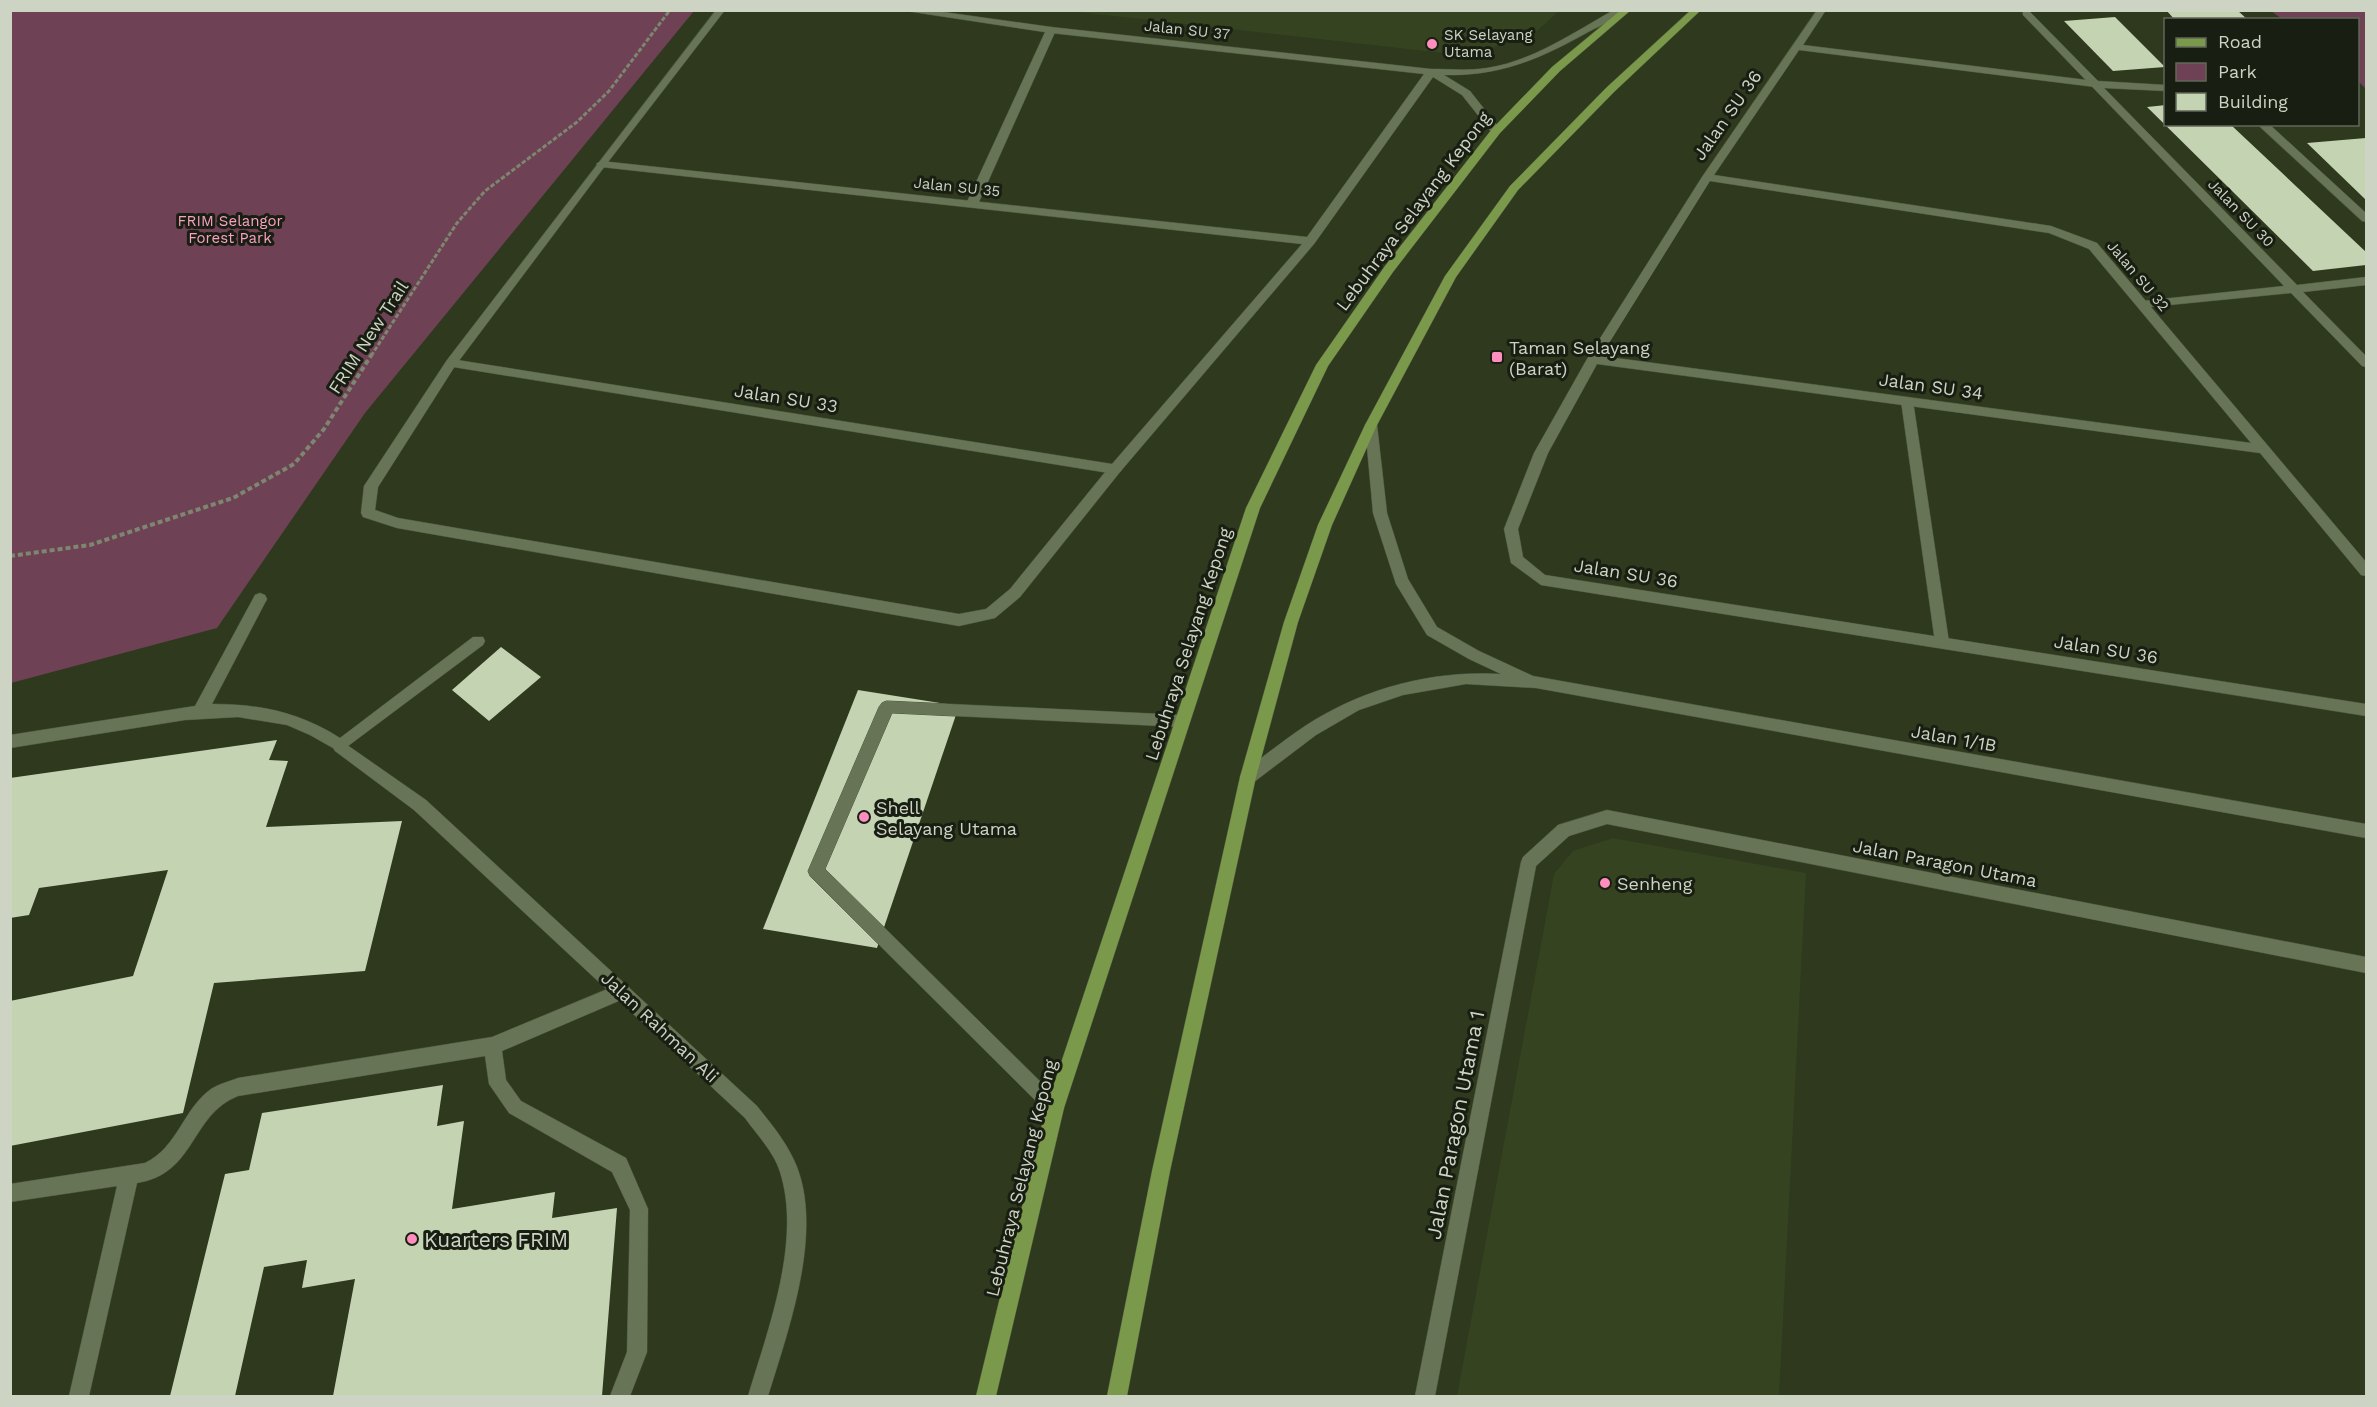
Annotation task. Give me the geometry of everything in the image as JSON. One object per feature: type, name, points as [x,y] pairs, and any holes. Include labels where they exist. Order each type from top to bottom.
[{"type":"main road","name":"Lebuhraya Selayang Kepong","points":[[986,1396],[1055,1108],[1253,508],[1322,365],[1389,269],[1496,131],[1556,69],[1627,10]]},
{"type":"main road","points":[[1117,1396],[1161,1171],[1248,777],[1292,622],[1321,535],[1371,425],[1451,276],[1514,188],[1610,90],[1696,10]]},
{"type":"street","points":[[721,10],[451,363],[371,486],[368,513],[397,524],[959,620],[990,614],[1015,593],[1115,469],[1310,241],[1431,72],[1466,93],[1496,131]]},
{"type":"street","name":"Jalan SU 37","points":[[904,10],[1051,30],[1431,72],[1471,73],[1497,69],[1528,59],[1622,10]]},
{"type":"street","name":"Jalan SU 36","points":[[1822,10],[1799,47],[1707,177],[1593,359],[1541,453],[1511,529],[1516,559],[1541,580],[2367,710]]},
{"type":"street","name":"Jalan SU 30","points":[[2026,13],[2367,363]]},
{"type":"street","points":[[972,204],[1051,30]]},
{"type":"street","points":[[1799,47],[2095,84],[2164,88]]},
{"type":"street","points":[[2264,126],[2367,219]]},
{"type":"street","name":"Jalan SU 35","points":[[601,164],[1310,241]]},
{"type":"street","name":"Jalan SU 32","points":[[1707,177],[2039,228],[2073,237],[2093,246],[2367,571]]},
{"type":"street","points":[[2143,305],[2367,281]]},
{"type":"street","name":"Jalan SU 34","points":[[1593,359],[2264,449]]},
{"type":"street","name":"Jalan SU 33","points":[[451,363],[1115,469]]},
{"type":"street","points":[[1907,401],[1942,642]]},
{"type":"street","points":[[1371,425],[1380,513],[1401,580],[1432,631],[1474,655],[1536,682]]},
{"type":"street","points":[[201,710],[260,599]]},
{"type":"street","points":[[340,746],[478,641]]},
{"type":"street","points":[[1248,777],[1311,730],[1354,706],[1403,689],[1466,678],[1536,682]]},
{"type":"street","name":"Jalan 1/1B","points":[[1536,682],[2367,831]]},
{"type":"street","points":[[1055,1108],[816,872],[887,707],[1182,722]]},
{"type":"street","name":"Jalan Rahman Ali","points":[[10,742],[201,710],[233,709],[273,714],[297,720],[324,734],[420,805],[752,1112],[789,1170],[797,1210],[792,1264],[758,1396]]},
{"type":"street","name":"Jalan Paragon Utama","points":[[1529,862],[1564,830],[1607,817],[2367,965]]},
{"type":"street","name":"Jalan Paragon Utama 1","points":[[1425,1396],[1529,862]]},
{"type":"street","points":[[10,1193],[146,1172],[165,1163],[203,1110],[218,1095],[238,1087],[492,1046],[622,991]]},
{"type":"street","points":[[492,1046],[498,1084],[515,1107],[619,1166],[639,1209],[637,1352],[620,1396]]},
{"type":"street","points":[[79,1396],[129,1175]]},
{"type":"path","name":"FRIM New Trail","points":[[10,556],[90,545],[233,498],[294,464],[324,429],[457,224],[486,191],[578,122],[601,99],[670,10]]},
{"type":"shaded area","name":"SK Selayang Utama","points":[[1069,11],[1559,11],[1537,31],[1470,56]]},
{"type":"shaded area","points":[[1613,838],[1806,873],[1779,1396],[1457,1396],[1554,874],[1573,851]]},
{"type":"green space","name":"FRIM Selangor Forest Park","points":[[11,10],[694,11],[365,413],[217,628],[11,683]]},
{"type":"green space","points":[[2271,11],[2366,11],[2366,89],[2359,82],[2359,18],[2281,18]]},
{"type":"building","points":[[2166,10],[2237,10],[2246,18],[2173,18]]},
{"type":"building","points":[[2115,17],[2164,67],[2113,71],[2064,21]]},
{"type":"building","points":[[2164,105],[2164,124],[2147,107]]},
{"type":"building","points":[[2166,126],[2232,126],[2366,252],[2366,265],[2313,271]]},
{"type":"building","points":[[2366,138],[2366,200],[2307,143]]},
{"type":"building","points":[[501,647],[541,677],[489,721],[452,690]]},
{"type":"building","name":"Shell Selayang Utama","points":[[858,690],[959,706],[877,948],[763,929]]},
{"type":"building","points":[[277,740],[269,760],[288,761],[266,827],[402,821],[365,971],[214,983],[183,1113],[10,1146],[10,1001],[133,976],[168,870],[39,888],[29,915],[10,918],[10,778]]},
{"type":"building","name":"Kuarters FRIM","points":[[443,1085],[437,1126],[464,1121],[452,1209],[555,1192],[552,1218],[617,1208],[602,1396],[333,1396],[355,1279],[302,1288],[307,1260],[264,1267],[235,1396],[170,1396],[225,1174],[249,1170],[262,1113]]},
{"type":"place","name":"SK Selayang Utama","points":[[1432,44]]},
{"type":"place","name":"Taman Selayang (Barat)","points":[[1497,357]]},
{"type":"place","name":"Shell Selayang Utama","points":[[864,817]]},
{"type":"place","name":"Senheng","points":[[1605,883]]},
{"type":"place","name":"Kuarters FRIM","points":[[412,1239]]}]
